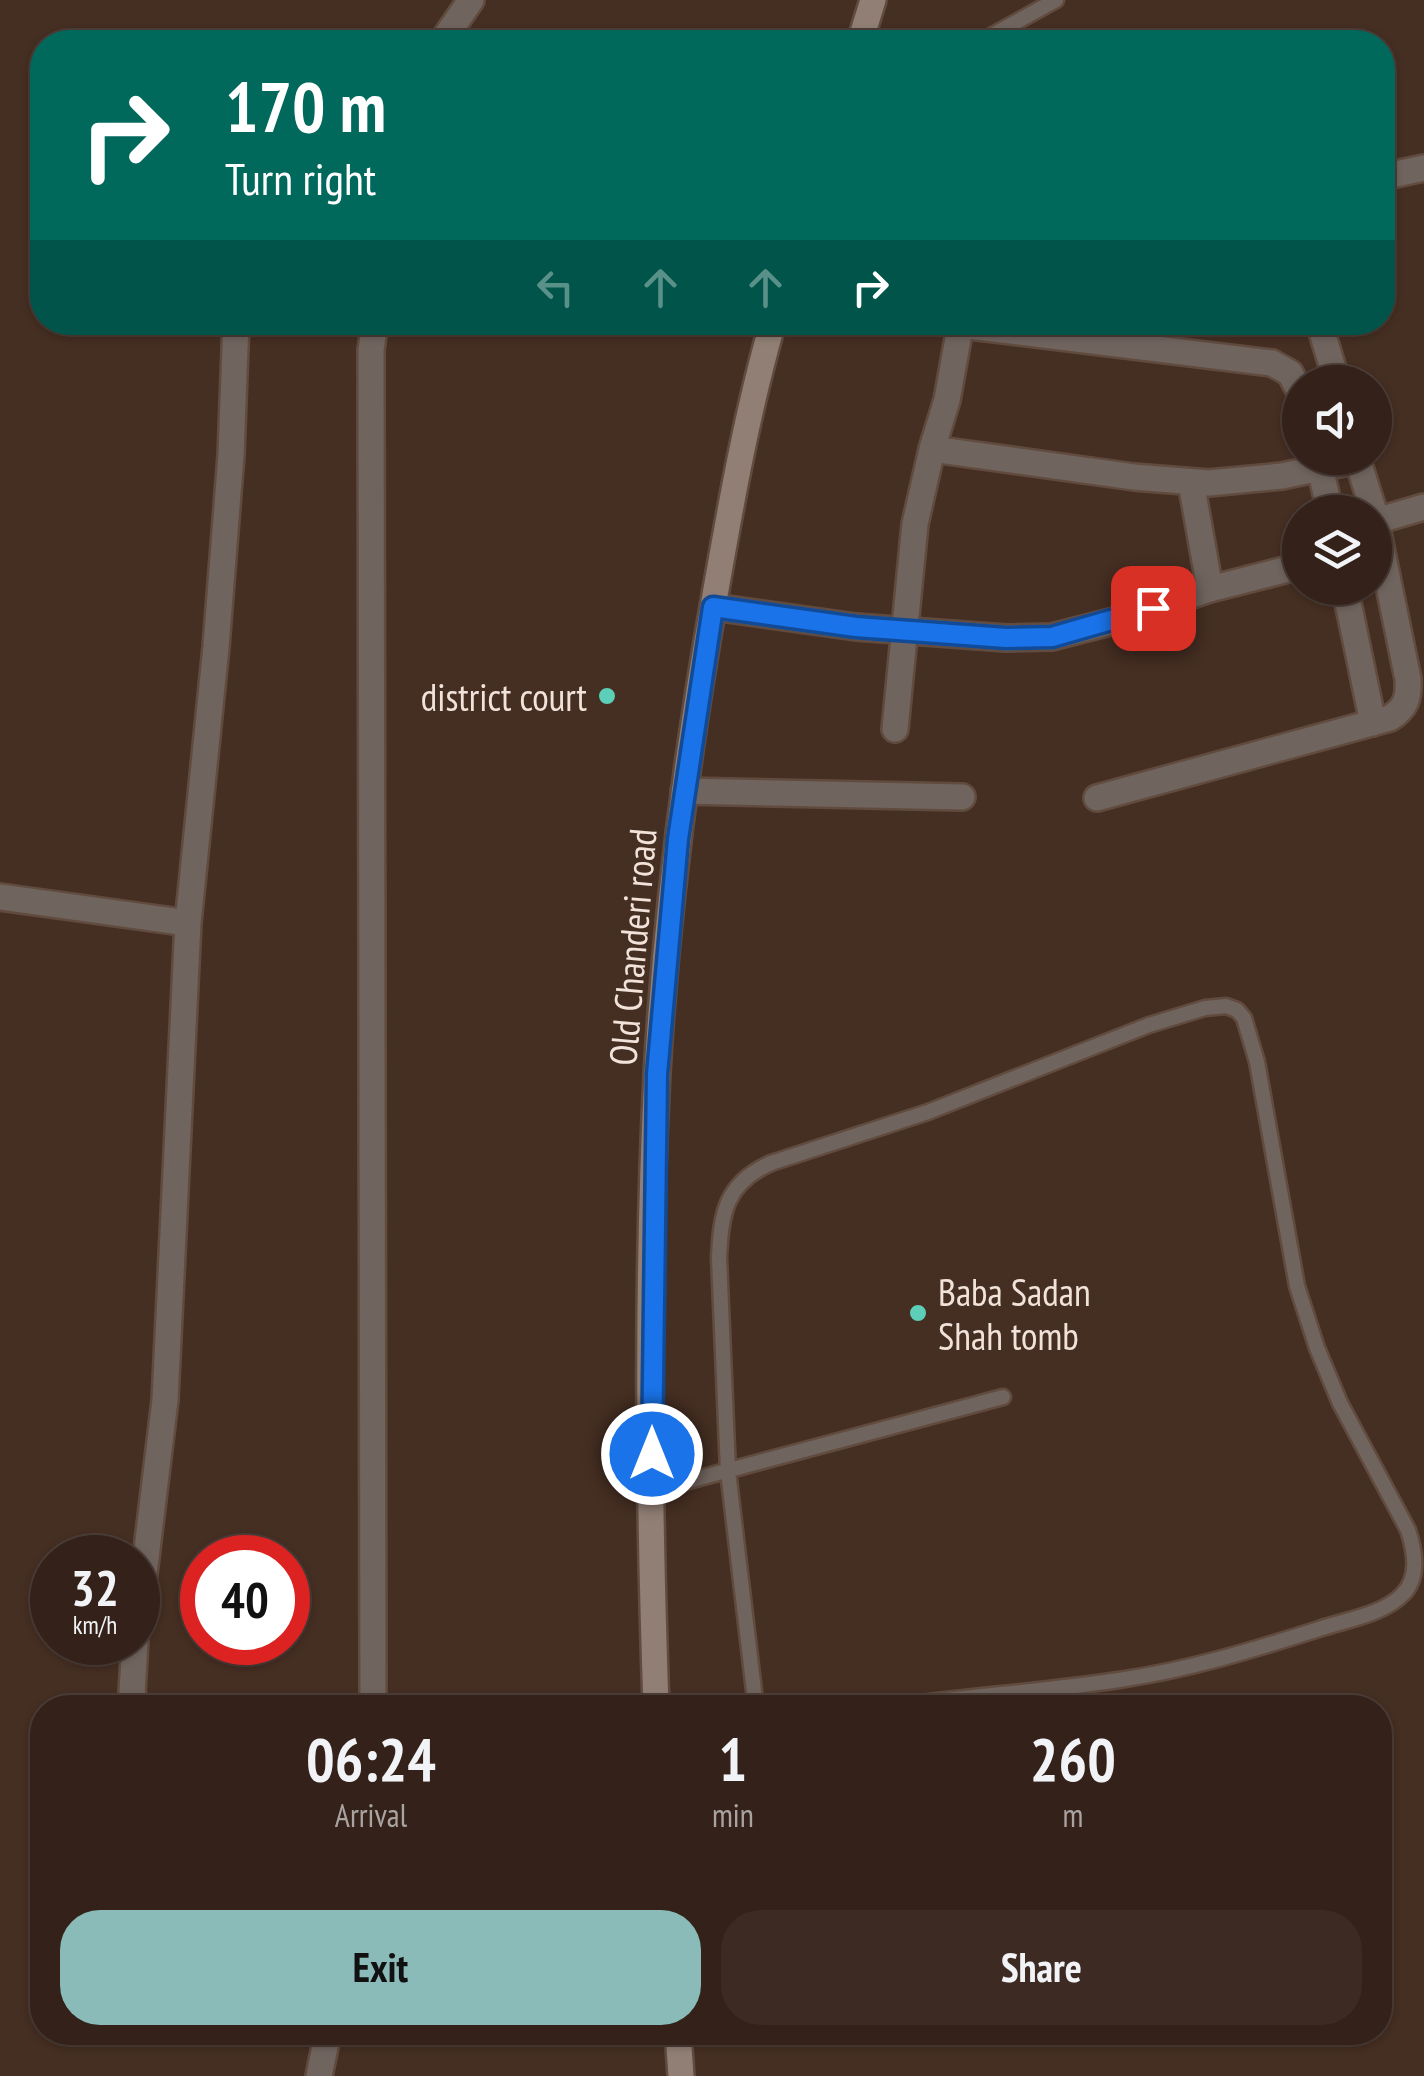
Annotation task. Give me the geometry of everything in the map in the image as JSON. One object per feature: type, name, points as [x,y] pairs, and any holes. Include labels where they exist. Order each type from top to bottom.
[{"type":"street","points":[[450,30],[471,0]]},
{"type":"street","points":[[864,30],[873,0]]},
{"type":"street","points":[[1395,175],[1424,168]]},
{"type":"street","points":[[149,1535],[165,1400],[188,923],[219,609],[236,335]]},
{"type":"street","points":[[373,335],[373,1695]]},
{"type":"street","name":"Old Chanderi road","points":[[656,1695],[652,1492],[657,1074],[684,791],[732,495],[769,335]]},
{"type":"street","points":[[895,730],[914,524],[948,400],[959,335]]},
{"type":"street","points":[[1051,335],[1272,362],[1282,368]]},
{"type":"street","points":[[1323,335],[1332,365]]},
{"type":"street","points":[[932,449],[1191,482],[1243,480],[1282,471]]},
{"type":"street","points":[[1191,482],[1210,589]]},
{"type":"street","points":[[1392,514],[1424,507]]},
{"type":"street","points":[[713,607],[904,630],[1006,638],[1052,637],[1282,571]]},
{"type":"street","points":[[1348,605],[1372,723]]},
{"type":"street","points":[[1097,798],[1372,723],[1402,711],[1408,691],[1392,605]]},
{"type":"street","points":[[684,791],[962,797]]},
{"type":"street","points":[[0,896],[188,923]]},
{"type":"street","points":[[133,1695],[134,1665]]},
{"type":"street","points":[[319,2076],[325,2045]]},
{"type":"street","points":[[679,2045],[681,2076]]},
{"type":"lane","points":[[1002,30],[1056,0]]},
{"type":"lane","points":[[754,1695],[728,1471],[720,1227],[726,1204],[738,1185],[751,1172],[928,1112],[1149,1025],[1216,1006],[1237,1010],[1244,1018],[1258,1062],[1297,1286],[1340,1403],[1408,1530],[1415,1567],[1405,1592],[1380,1609],[1224,1660],[1121,1680],[974,1695]]},
{"type":"lane","points":[[652,1492],[1003,1397]]},
{"type":"place","name":"district court","points":[[607,696]]},
{"type":"place","name":"Baba Sadan Shah tomb","points":[[918,1313]]},
{"type":"route","points":[[652,1454],[657,1074],[678,839],[713,607],[856,627],[1006,638],[1052,637],[1153,608]]}]
